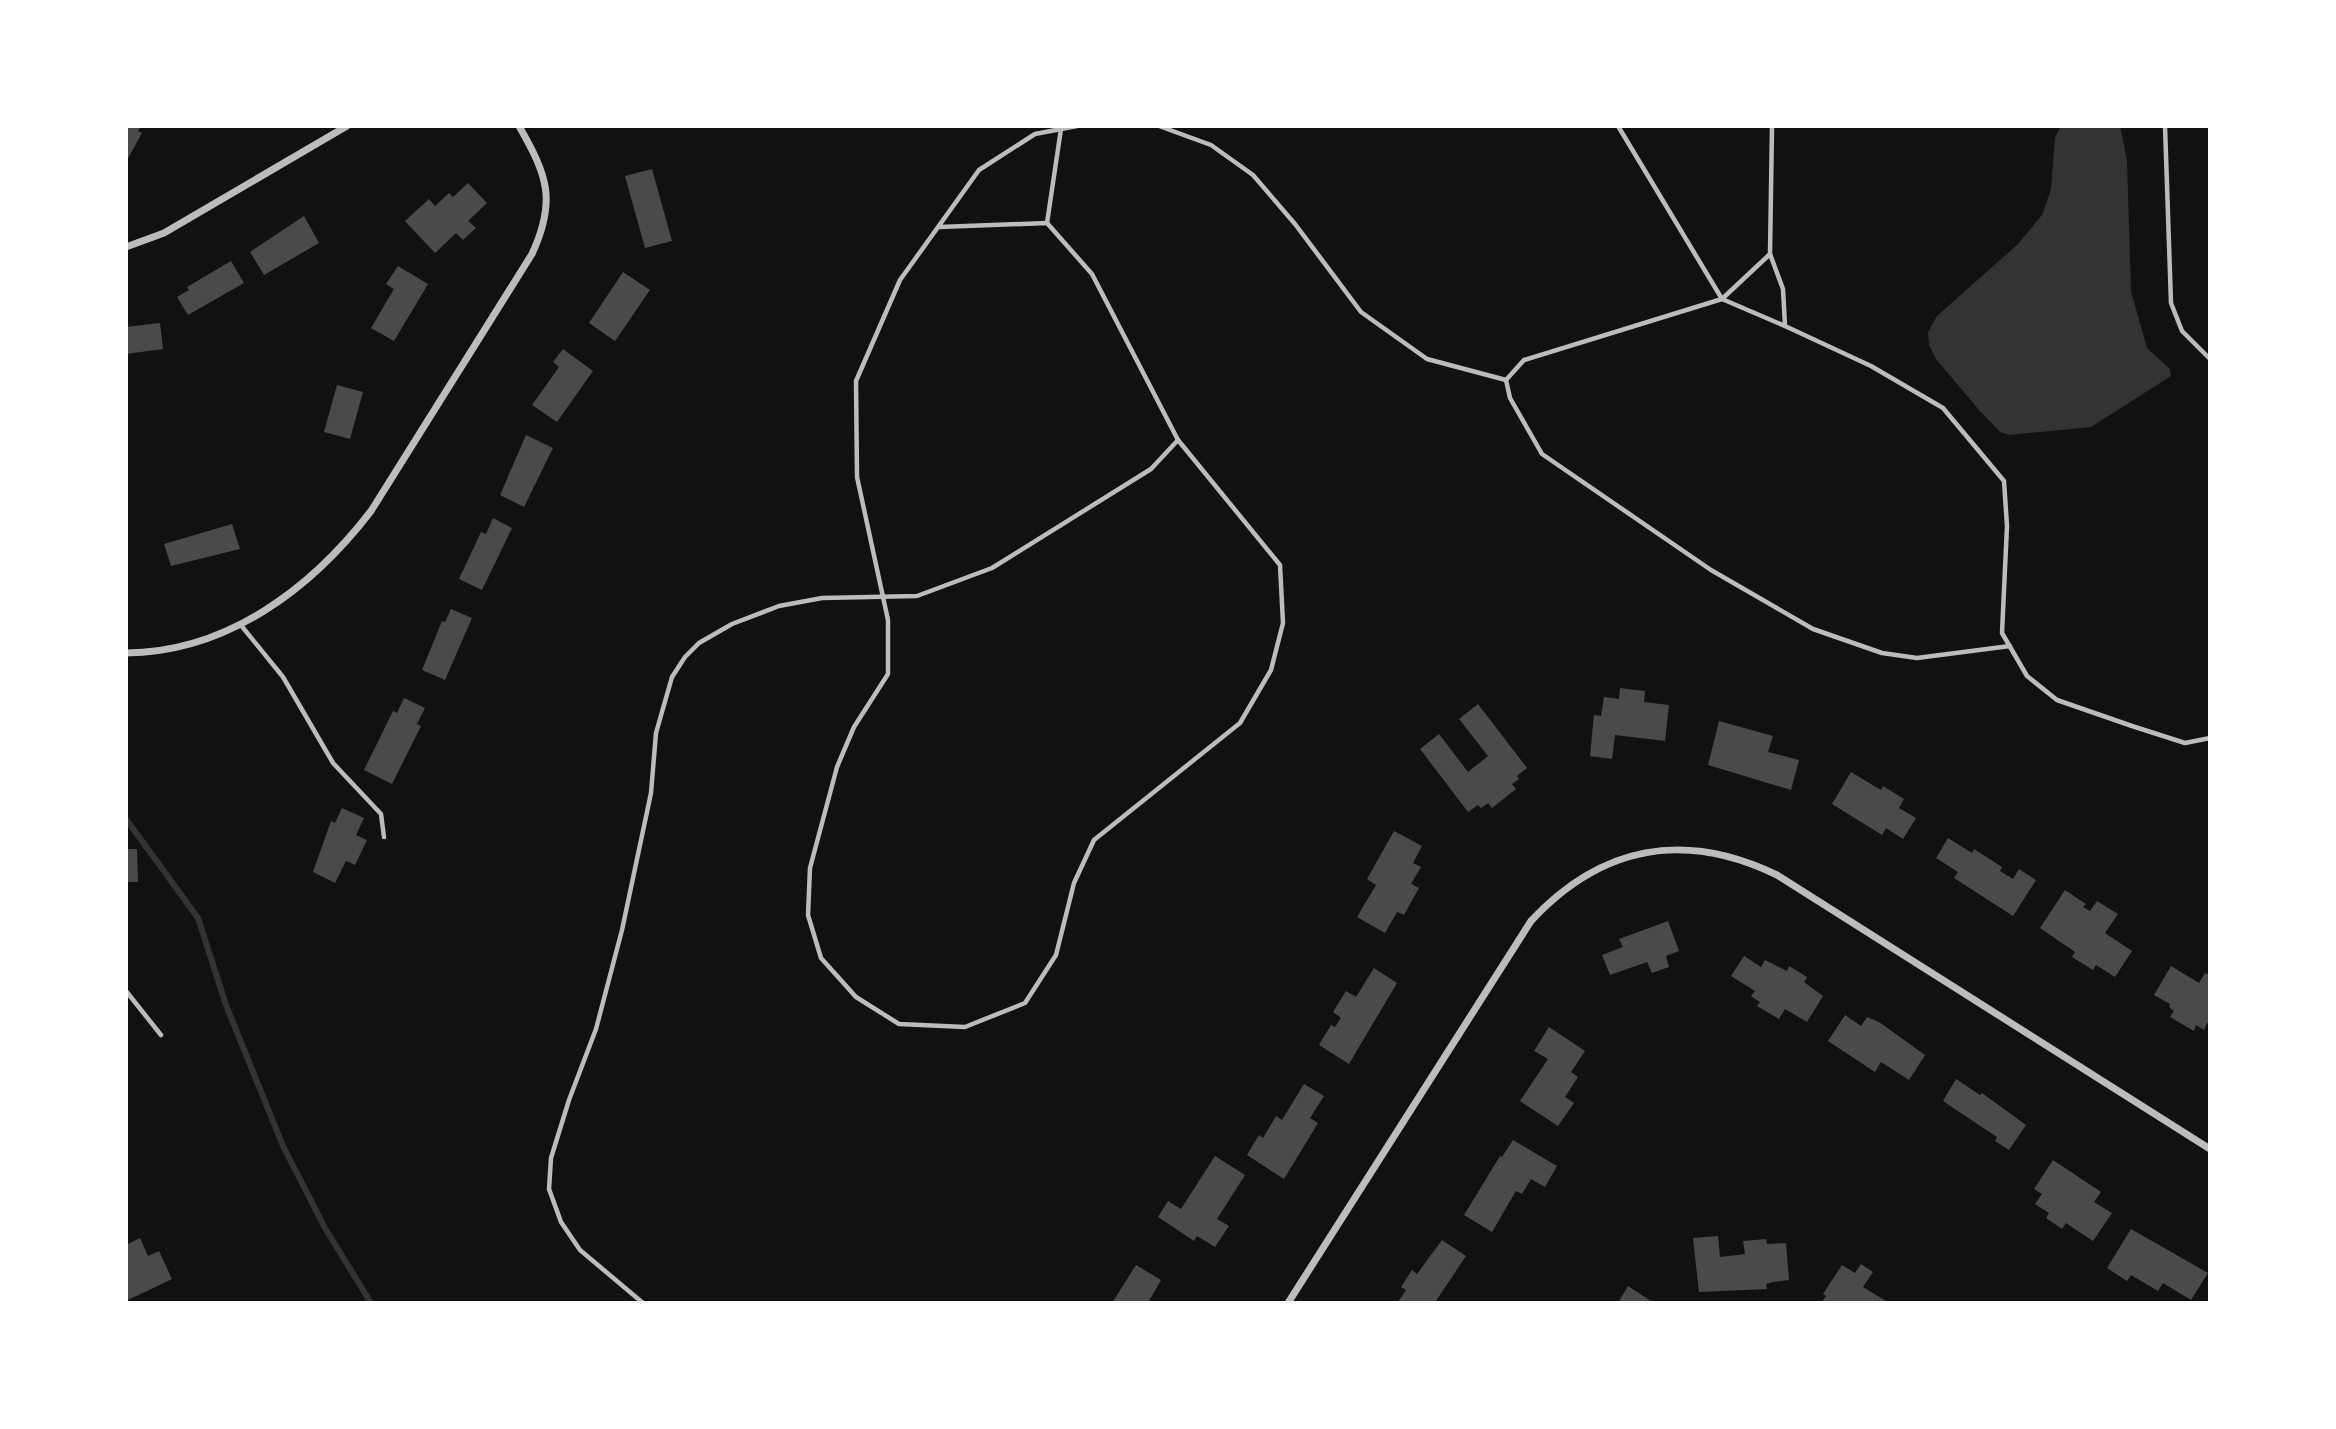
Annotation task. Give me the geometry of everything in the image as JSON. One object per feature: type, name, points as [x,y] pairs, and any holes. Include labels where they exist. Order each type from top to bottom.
[{"type":"street","points":[[126,247],[164,233],[347,126]]},
{"type":"street","points":[[126,653],[182,645],[240,624],[273,607],[313,577],[344,546],[371,511],[532,254],[543,231],[547,195],[541,163],[519,126]]},
{"type":"street","points":[[1288,1303],[1531,921],[1559,892],[1594,869],[1631,855],[1673,849],[1725,854],[1777,875],[2210,1149]]},
{"type":"lane","points":[[1061,128],[1047,223],[1092,274],[1178,440],[1280,565],[1283,623],[1270,670],[1240,723],[1094,840],[1074,883],[1056,955],[1025,1003],[965,1027],[899,1024],[856,997],[821,958],[808,915],[810,868],[837,767],[855,727],[888,674],[888,620],[857,477],[856,381],[900,280],[979,170],[1035,134],[1061,128],[1077,126]]},
{"type":"lane","points":[[1159,126],[1211,145],[1253,175],[1295,224],[1361,312],[1427,359],[1506,380]]},
{"type":"lane","points":[[1618,126],[1722,299],[1871,366],[1943,408],[2004,481],[2007,526],[2002,633],[2027,676],[2057,700],[2185,743],[2210,738]]},
{"type":"lane","points":[[1772,126],[1770,254],[1783,289],[1785,326]]},
{"type":"lane","points":[[2165,126],[2171,303],[2182,331],[2210,359]]},
{"type":"lane","points":[[940,227],[1047,223]]},
{"type":"lane","points":[[1506,380],[1524,360],[1722,299],[1770,254]]},
{"type":"lane","points":[[1506,380],[1510,398],[1542,454],[1711,570],[1813,629],[1882,653],[1917,658],[2010,646]]},
{"type":"lane","points":[[643,1303],[580,1250],[561,1222],[549,1189],[551,1158],[569,1100],[596,1029],[622,930],[651,793],[656,733],[666,692],[685,657],[699,643],[732,624],[779,606],[822,598],[917,596],[992,568],[1151,469],[1178,440]]},
{"type":"lane","points":[[240,624],[283,677],[333,763],[381,814],[384,837]]},
{"type":"lane","points":[[126,991],[161,1035]]},
{"type":"shaded area","points":[[2061,126],[2120,126],[2127,160],[2131,291],[2147,348],[2170,369],[2171,376],[2091,427],[2009,435],[2000,432],[1936,359],[1929,345],[1928,332],[1937,316],[2018,244],[2042,215],[2051,189],[2055,137]]},
{"type":"building","points":[[126,126],[141,126],[138,131],[142,133],[126,162]]},
{"type":"building","points":[[652,169],[672,241],[645,248],[625,176]]},
{"type":"building","points":[[468,183],[487,203],[468,221],[476,228],[463,240],[456,233],[435,253],[405,221],[429,199],[435,206],[449,193],[453,197]]},
{"type":"building","points":[[304,216],[319,243],[264,275],[250,252]]},
{"type":"building","points":[[231,261],[244,283],[188,315],[177,297],[189,290],[187,287]]},
{"type":"building","points":[[398,266],[428,284],[394,341],[371,328],[394,289],[386,284]]},
{"type":"building","points":[[623,272],[650,290],[615,341],[589,323]]},
{"type":"building","points":[[160,323],[163,349],[126,354],[126,327]]},
{"type":"building","points":[[563,349],[593,371],[557,422],[532,405],[559,367],[553,362]]},
{"type":"building","points":[[337,385],[363,392],[350,439],[324,432]]},
{"type":"building","points":[[526,435],[553,448],[524,507],[500,495]]},
{"type":"building","points":[[493,518],[512,528],[482,590],[459,579],[481,532],[486,534]]},
{"type":"building","points":[[232,524],[240,549],[171,566],[164,544]]},
{"type":"building","points":[[451,609],[472,618],[445,680],[422,670],[442,621],[445,622]]},
{"type":"building","points":[[1620,688],[1645,691],[1644,702],[1669,705],[1665,741],[1615,735],[1612,759],[1590,756],[1594,715],[1601,716],[1604,697],[1619,699]]},
{"type":"building","points":[[404,698],[425,708],[417,724],[421,726],[392,784],[364,770],[393,711],[397,713]]},
{"type":"building","points":[[1478,704],[1527,768],[1512,784],[1516,789],[1492,808],[1488,803],[1481,808],[1478,805],[1468,812],[1420,749],[1439,734],[1468,772],[1488,756],[1459,719]]},
{"type":"building","points":[[1719,721],[1773,736],[1768,752],[1799,760],[1791,790],[1708,765]]},
{"type":"building","points":[[1851,772],[1881,790],[1883,786],[1904,799],[1899,808],[1916,818],[1903,839],[1886,828],[1882,835],[1832,804]]},
{"type":"building","points":[[342,808],[364,818],[356,835],[367,840],[355,865],[346,861],[335,883],[313,872],[331,821],[335,823]]},
{"type":"building","points":[[1394,831],[1422,846],[1413,863],[1421,867],[1411,884],[1419,888],[1404,915],[1397,912],[1385,933],[1357,917],[1376,885],[1367,879]]},
{"type":"building","points":[[1948,838],[1972,853],[1974,849],[2002,867],[2000,871],[2013,879],[2019,869],[2036,880],[2013,916],[1954,878],[1958,872],[1936,858]]},
{"type":"building","points":[[126,849],[137,849],[138,882],[126,882]]},
{"type":"building","points":[[2065,890],[2086,904],[2083,907],[2090,911],[2097,901],[2118,914],[2105,933],[2132,951],[2115,977],[2096,965],[2093,970],[2072,957],[2075,952],[2040,928]]},
{"type":"building","points":[[1668,921],[1679,951],[1666,956],[1669,967],[1652,973],[1647,962],[1610,975],[1602,955],[1623,947],[1619,939]]},
{"type":"building","points":[[1744,956],[1761,967],[1765,960],[1787,971],[1789,966],[1807,977],[1804,982],[1823,996],[1807,1022],[1785,1009],[1779,1019],[1757,1006],[1760,1002],[1751,996],[1755,991],[1731,976]]},
{"type":"building","points":[[2171,966],[2199,983],[2205,973],[2210,975],[2210,1024],[2207,1023],[2204,1030],[2196,1025],[2194,1031],[2170,1017],[2174,1011],[2169,1007],[2170,1004],[2154,995]]},
{"type":"building","points":[[1374,968],[1397,983],[1349,1064],[1319,1045],[1331,1025],[1335,1027],[1341,1018],[1333,1012],[1346,991],[1356,997]]},
{"type":"building","points":[[1845,1015],[1861,1026],[1867,1017],[1879,1022],[1925,1055],[1909,1080],[1881,1062],[1875,1072],[1828,1041]]},
{"type":"building","points":[[1549,1027],[1585,1051],[1571,1072],[1578,1077],[1565,1097],[1574,1103],[1558,1126],[1520,1101],[1548,1059],[1534,1051]]},
{"type":"building","points":[[1956,1079],[1980,1095],[1982,1093],[2026,1125],[2009,1150],[1995,1141],[1997,1137],[1943,1101]]},
{"type":"building","points":[[1304,1084],[1324,1096],[1310,1118],[1318,1123],[1284,1179],[1247,1155],[1259,1135],[1263,1138],[1276,1116],[1282,1120]]},
{"type":"building","points":[[1513,1140],[1557,1166],[1545,1187],[1531,1179],[1522,1194],[1516,1191],[1492,1232],[1464,1215],[1500,1156],[1502,1157]]},
{"type":"building","points":[[1215,1156],[1245,1175],[1217,1219],[1229,1226],[1215,1247],[1197,1236],[1194,1241],[1158,1217],[1168,1201],[1181,1209]]},
{"type":"building","points":[[2053,1160],[2101,1192],[2094,1202],[2112,1213],[2093,1241],[2066,1223],[2062,1229],[2046,1218],[2049,1213],[2035,1204],[2042,1194],[2034,1189]]},
{"type":"building","points":[[2131,1229],[2208,1273],[2191,1300],[2163,1283],[2158,1291],[2131,1275],[2127,1281],[2107,1268]]},
{"type":"building","points":[[1718,1236],[1720,1257],[1745,1254],[1743,1241],[1766,1239],[1767,1244],[1786,1243],[1789,1280],[1766,1284],[1767,1289],[1699,1292],[1693,1238]]},
{"type":"building","points":[[140,1238],[148,1256],[159,1251],[172,1279],[128,1300],[126,1245]]},
{"type":"building","points":[[1442,1240],[1466,1256],[1436,1301],[1440,1303],[1398,1302],[1406,1290],[1401,1287],[1412,1270],[1417,1274]]},
{"type":"building","points":[[1861,1264],[1873,1272],[1863,1287],[1889,1303],[1821,1303],[1826,1296],[1823,1294],[1842,1265],[1855,1273]]},
{"type":"building","points":[[1136,1265],[1161,1280],[1148,1303],[1112,1303]]},
{"type":"building","points":[[1628,1286],[1654,1303],[1618,1303]]},
{"type":"waterway","points":[[126,819],[198,918],[226,1005],[283,1146],[325,1228],[371,1303]]}]
